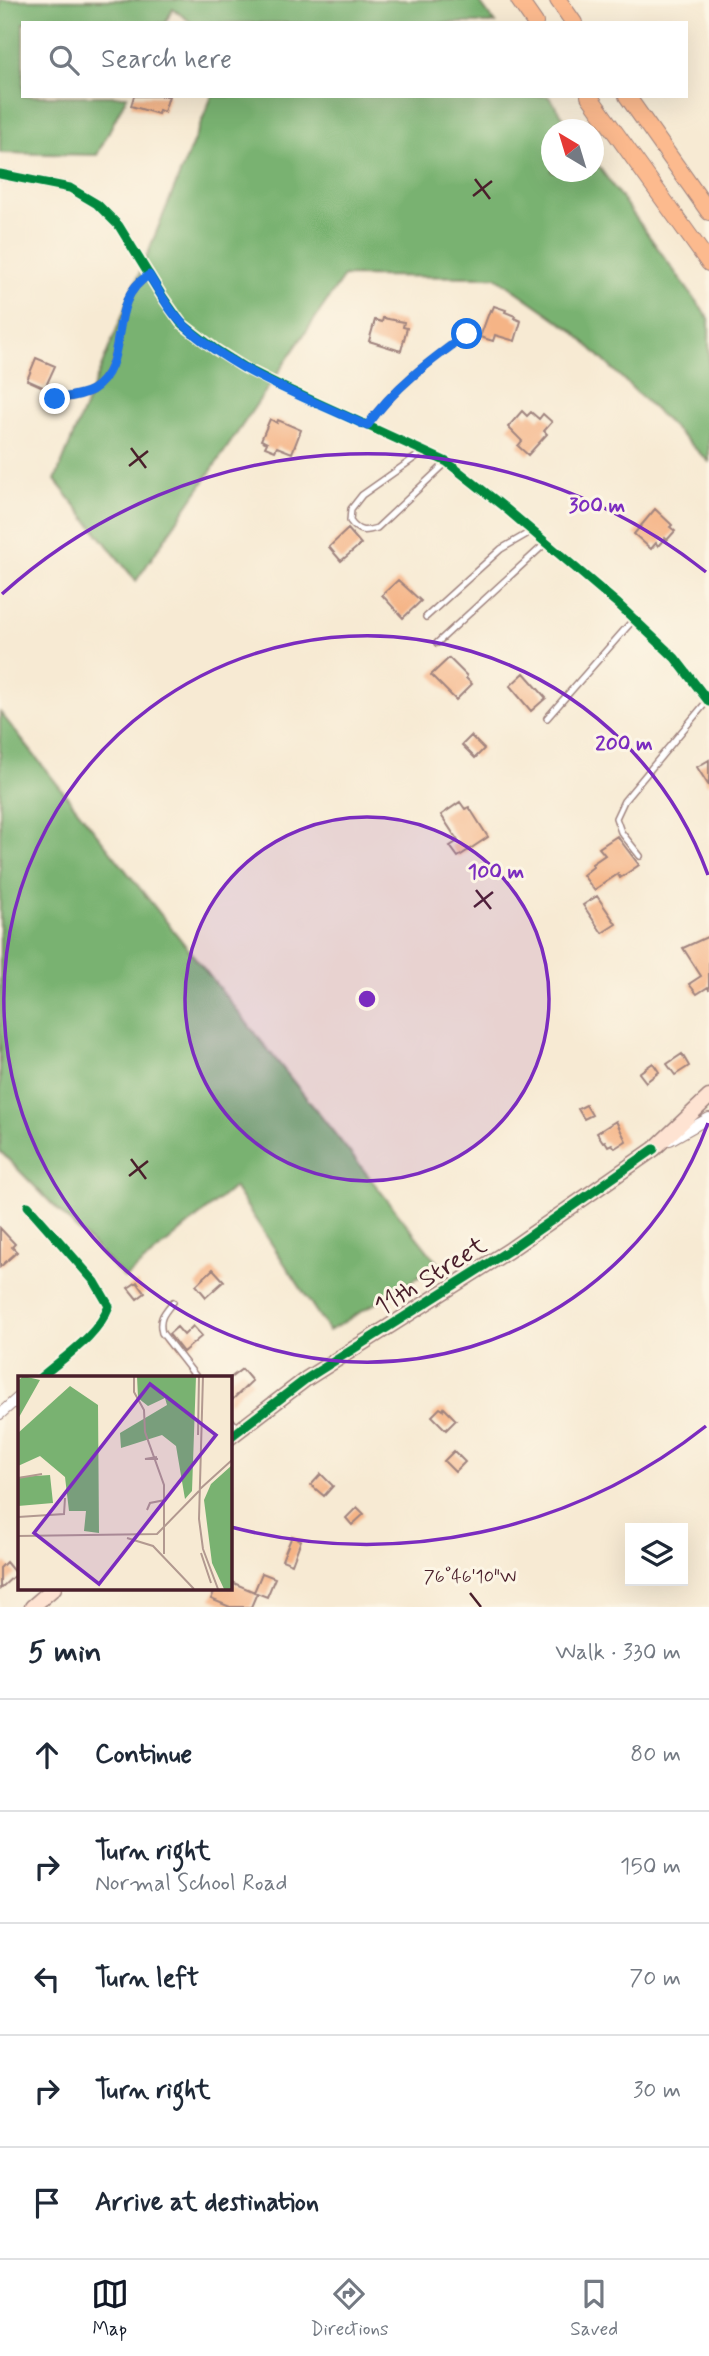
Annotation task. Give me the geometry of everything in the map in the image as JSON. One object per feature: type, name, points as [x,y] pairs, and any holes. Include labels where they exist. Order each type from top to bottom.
[{"type":"main road","points":[[519,0],[534,21]]},
{"type":"main road","points":[[558,0],[573,21]]},
{"type":"main road","points":[[590,98],[709,263]]},
{"type":"main road","points":[[627,98],[709,212]]},
{"type":"main road","name":"11th Street","points":[[234,1434],[317,1372],[508,1251],[654,1149],[709,1097]]},
{"type":"main road","points":[[33,1607],[52,1590]]},
{"type":"street","points":[[0,174],[71,188],[97,204],[119,226],[181,323],[215,349],[274,382],[447,463],[532,531],[634,619],[675,658],[708,701]]},
{"type":"street","points":[[654,1149],[709,1118]]},
{"type":"street","points":[[28,1206],[96,1282],[109,1306],[103,1320],[87,1338],[42,1376]]},
{"type":"street","points":[[0,1414],[18,1398]]},
{"type":"lane","points":[[55,399],[86,392],[101,382],[115,356],[118,328],[127,298],[138,281],[149,275]]},
{"type":"lane","points":[[367,426],[392,395],[421,368],[467,334]]},
{"type":"lane","points":[[423,452],[362,495],[351,509],[350,520],[356,529],[366,532],[377,528],[447,463]]},
{"type":"lane","points":[[426,617],[501,549],[532,531]]},
{"type":"lane","points":[[437,643],[546,543]]},
{"type":"lane","points":[[547,718],[634,619]]},
{"type":"lane","points":[[640,856],[621,832],[617,818],[624,801],[708,701]]},
{"type":"lane","points":[[173,1302],[161,1317],[162,1333],[195,1376]]},
{"type":"green space","points":[[0,0],[478,0],[494,21],[189,21],[173,9],[166,21],[21,21],[21,98],[126,98],[97,155],[0,153]]},
{"type":"green space","points":[[211,98],[549,98],[565,119],[541,119],[541,182],[604,182],[604,174],[709,319],[709,462],[572,330],[496,277],[344,276],[136,581],[55,480]]},
{"type":"green space","points":[[0,712],[439,1265],[329,1331],[234,1187],[125,1278],[0,1151]]},
{"type":"building","points":[[133,98],[168,98],[164,112],[159,110],[158,114],[131,106]]},
{"type":"building","points":[[494,306],[506,310],[505,312],[521,321],[515,341],[495,335],[493,341],[480,337]]},
{"type":"building","points":[[383,318],[404,322],[403,327],[407,328],[401,351],[369,341],[375,320],[382,322]]},
{"type":"building","points":[[36,358],[55,366],[45,388],[27,380]]},
{"type":"building","points":[[522,411],[527,416],[531,412],[539,419],[543,414],[552,422],[544,431],[547,434],[528,455],[518,446],[522,441],[508,427]]},
{"type":"building","points":[[270,419],[301,430],[292,453],[277,447],[275,451],[265,447],[267,443],[261,440]]},
{"type":"building","points":[[655,509],[675,531],[667,540],[665,538],[658,546],[656,543],[651,549],[634,534]]},
{"type":"building","points":[[348,529],[361,544],[341,561],[329,547]]},
{"type":"building","points":[[398,580],[421,601],[403,618],[382,595]]},
{"type":"building","points":[[449,658],[472,684],[456,700],[431,675]]},
{"type":"building","points":[[524,673],[546,698],[531,711],[510,686]]},
{"type":"building","points":[[471,736],[484,749],[475,758],[462,745]]},
{"type":"building","points":[[709,760],[709,786],[697,767]]},
{"type":"building","points":[[460,802],[465,809],[469,807],[488,837],[458,857],[450,846],[458,841],[441,815]]},
{"type":"building","points":[[617,836],[639,865],[620,878],[618,874],[594,890],[583,875],[605,855],[599,848]]},
{"type":"building","points":[[597,896],[616,924],[602,933],[583,905]]},
{"type":"building","points":[[709,936],[709,990],[708,987],[697,994],[689,984],[701,976],[683,948]]},
{"type":"building","points":[[682,1054],[689,1066],[675,1075],[667,1064]]},
{"type":"building","points":[[653,1063],[659,1072],[646,1082],[639,1073]]},
{"type":"building","points":[[586,1105],[592,1115],[584,1119],[578,1109]]},
{"type":"building","points":[[616,1121],[626,1141],[615,1148],[612,1144],[608,1146],[603,1142],[597,1133]]},
{"type":"building","points":[[0,1228],[15,1244],[12,1247],[17,1252],[0,1267]]},
{"type":"building","points":[[213,1269],[224,1281],[206,1297],[196,1285]]},
{"type":"building","points":[[137,1282],[145,1293],[137,1299],[128,1288]]},
{"type":"building","points":[[193,1326],[202,1336],[183,1352],[169,1334],[177,1327],[184,1335]]},
{"type":"building","points":[[242,1369],[252,1381],[231,1401],[231,1377]]},
{"type":"building","points":[[440,1408],[444,1408],[456,1420],[446,1430],[432,1416]]},
{"type":"building","points":[[454,1451],[465,1462],[455,1472],[444,1461]]},
{"type":"building","points":[[321,1474],[333,1486],[324,1496],[311,1485]]},
{"type":"building","points":[[357,1507],[364,1514],[352,1525],[346,1518]]},
{"type":"building","points":[[292,1536],[301,1540],[292,1564],[282,1560]]},
{"type":"building","points":[[6,1562],[16,1574],[0,1589],[0,1568]]},
{"type":"building","points":[[262,1573],[275,1578],[267,1597],[254,1592]]},
{"type":"building","points":[[231,1582],[257,1593],[251,1607],[230,1607],[211,1599],[215,1590],[231,1590]]},
{"type":"cycle path","points":[[0,174],[70,188],[97,204],[119,226],[181,323],[215,349],[283,387],[447,462],[618,604],[675,658],[709,702]]},
{"type":"cycle path","points":[[231,1436],[306,1379],[508,1251],[654,1149]]},
{"type":"cycle path","points":[[28,1206],[95,1282],[109,1306],[88,1337],[42,1376]]},
{"type":"route","points":[[55,399],[86,392],[101,382],[115,356],[118,328],[127,298],[138,281],[149,275],[181,323],[215,349],[245,368],[367,426],[376,412],[421,368],[467,334]]}]
